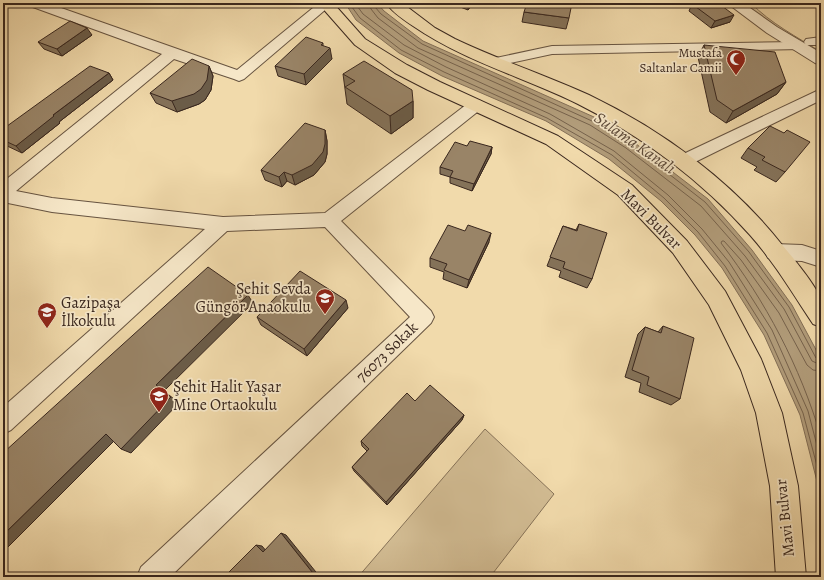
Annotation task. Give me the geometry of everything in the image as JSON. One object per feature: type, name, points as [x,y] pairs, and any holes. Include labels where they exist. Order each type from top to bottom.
[{"type":"main road","name":"Mavi Bulvar","points":[[326,3],[339,20],[360,42],[401,69],[434,86],[552,140],[625,190],[680,247],[717,298],[752,367],[769,413],[784,486],[791,577]]},
{"type":"main road","points":[[393,3],[424,29],[462,48],[557,87],[614,115],[662,144],[720,193],[746,219],[792,273],[821,317]]},
{"type":"street","points":[[35,3],[239,76],[326,3]]},
{"type":"street","points":[[734,3],[761,23],[812,44]]},
{"type":"street","points":[[759,3],[812,44],[821,60]]},
{"type":"street","points":[[496,62],[552,50],[812,44]]},
{"type":"street","points":[[3,194],[172,53]]},
{"type":"street","points":[[683,162],[821,94]]},
{"type":"street","points":[[3,194],[52,205],[223,224],[329,220],[476,105]]},
{"type":"street","name":"76073 Sokak","points":[[151,577],[424,317],[329,220]]},
{"type":"street","points":[[3,422],[223,224]]},
{"type":"street","points":[[775,252],[802,253],[821,259]]},
{"type":"shaded area","points":[[742,3],[751,3],[775,23],[821,52],[821,54],[784,33]]},
{"type":"shaded area","points":[[485,429],[554,494],[490,577],[358,577]]},
{"type":"water","points":[[345,3],[377,3],[384,11],[423,41],[594,117],[631,140],[708,199],[752,250],[792,305],[821,359],[821,497],[800,415],[764,335],[722,268],[695,235],[661,201],[609,159],[546,121],[442,76],[399,53],[356,20]]},
{"type":"building","points":[[527,3],[572,3],[569,18],[524,12]]},
{"type":"building","points":[[718,3],[734,15],[715,21],[692,4]]},
{"type":"building","points":[[70,21],[87,28],[57,49],[38,42]]},
{"type":"building","points":[[306,37],[323,43],[321,45],[330,48],[304,74],[275,66]]},
{"type":"building","points":[[704,45],[775,52],[786,82],[733,111],[717,100]]},
{"type":"building","points":[[192,59],[209,66],[207,80],[201,89],[194,94],[172,101],[150,93]]},
{"type":"building","points":[[364,61],[412,90],[413,101],[390,116],[345,87],[355,81],[343,74]]},
{"type":"building","points":[[90,66],[109,73],[53,115],[54,116],[16,146],[3,140],[3,129]]},
{"type":"building","points":[[305,123],[325,130],[325,144],[323,152],[312,165],[292,175],[284,172],[279,177],[261,170]]},
{"type":"building","points":[[770,126],[784,133],[787,130],[810,142],[785,172],[762,160],[765,157],[748,148]]},
{"type":"building","points":[[470,141],[492,147],[474,184],[450,177],[453,171],[440,167],[455,142],[467,146]]},
{"type":"building","points":[[579,224],[607,233],[592,279],[563,268],[565,262],[550,257],[563,226],[577,231]]},
{"type":"building","points":[[448,225],[465,231],[468,225],[491,233],[469,280],[444,270],[447,264],[430,258]]},
{"type":"building","points":[[208,267],[248,295],[156,385],[171,397],[121,449],[106,434],[3,535],[3,453]]},
{"type":"building","points":[[300,271],[346,300],[304,349],[257,317]]},
{"type":"building","points":[[663,326],[694,338],[680,399],[647,385],[649,377],[632,370],[645,327],[661,333]]},
{"type":"building","points":[[430,385],[464,415],[386,502],[352,467],[369,449],[361,441],[407,393],[415,401]]},
{"type":"building","points":[[281,533],[316,577],[224,577],[256,545],[263,552]]},
{"type":"place","name":"Mustafa Saltanlar Camii","points":[[736,76]]},
{"type":"place","name":"Şehit Sevda Güngör Anaokulu","points":[[325,315]]},
{"type":"place","name":"Gazipaşa İlkokulu","points":[[47,329]]},
{"type":"place","name":"Şehit Halit Yaşar Mine Ortaokulu","points":[[159,413]]},
{"type":"water label","name":"Sulama Kanalı","points":[[635,143]]}]
